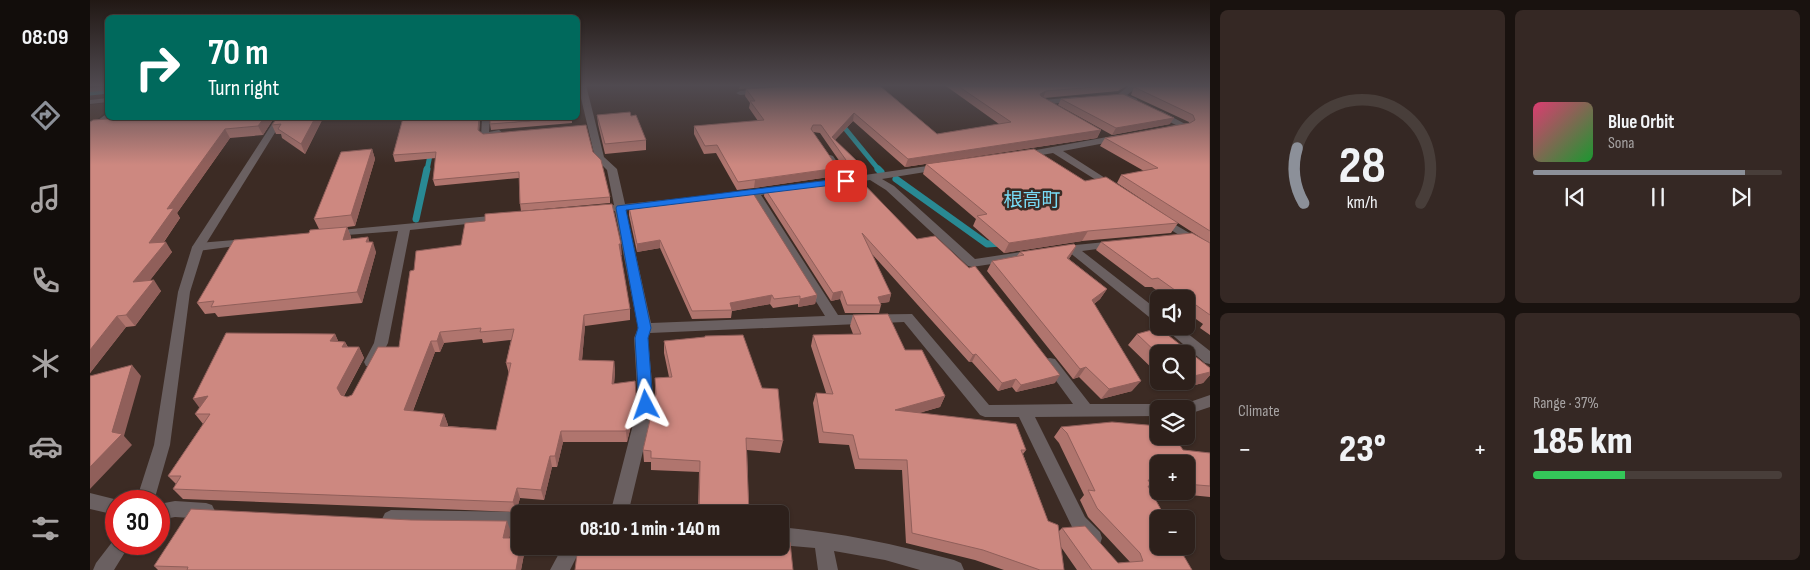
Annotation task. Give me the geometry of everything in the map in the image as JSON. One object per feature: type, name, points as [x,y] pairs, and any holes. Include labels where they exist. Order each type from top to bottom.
[{"type":"street","points":[[585,112],[587,126],[600,158],[612,169],[645,328],[641,338],[646,405],[621,505]]},
{"type":"street","points":[[1156,112],[1185,126],[1166,129]]},
{"type":"street","points":[[90,130],[105,119]]},
{"type":"street","points":[[148,490],[162,445],[184,292],[198,247],[279,120]]},
{"type":"street","points":[[486,120],[484,135],[513,132]]},
{"type":"street","points":[[1096,132],[1111,140]]},
{"type":"street","points":[[1017,156],[1129,136]]},
{"type":"street","points":[[1055,150],[1121,193]]},
{"type":"street","points":[[842,181],[952,166]]},
{"type":"street","points":[[872,177],[890,188],[972,263],[984,278]]},
{"type":"street","points":[[591,210],[791,188]]},
{"type":"street","points":[[754,193],[834,320]]},
{"type":"street","points":[[1154,215],[1210,250]]},
{"type":"street","points":[[325,234],[513,217]]},
{"type":"street","points":[[364,376],[380,343],[405,226]]},
{"type":"street","points":[[1168,238],[1188,236]]},
{"type":"street","points":[[198,247],[256,241]]},
{"type":"street","points":[[972,263],[1071,248],[1129,242]]},
{"type":"street","points":[[1071,248],[1150,311]]},
{"type":"street","points":[[645,328],[907,317],[985,411],[1150,410]]},
{"type":"street","points":[[1180,335],[1210,359]]},
{"type":"street","points":[[1044,356],[1086,410]]},
{"type":"street","points":[[1195,406],[1210,401]]},
{"type":"street","points":[[1024,411],[1079,523],[1105,551]]},
{"type":"street","points":[[90,501],[105,504]]},
{"type":"street","points":[[170,510],[224,512]]},
{"type":"street","points":[[378,518],[511,520]]},
{"type":"street","points":[[789,537],[885,550],[954,570]]},
{"type":"street","points":[[823,540],[828,570]]},
{"type":"street","points":[[103,570],[113,555]]},
{"type":"street","points":[[560,570],[568,555]]},
{"type":"lane","points":[[825,151],[842,181]]},
{"type":"shaded area","points":[[90,112],[105,112],[105,113],[90,125]]},
{"type":"building","points":[[630,112],[631,116],[636,115],[646,140],[605,144],[597,115]]},
{"type":"building","points":[[758,112],[910,112],[937,134],[1011,122],[996,112],[1069,112],[1101,130],[908,159],[854,113],[832,137],[861,165],[851,167],[821,125],[813,125],[811,129],[838,168],[738,182],[717,145],[705,146],[694,126],[764,120]]},
{"type":"building","points":[[1085,112],[1160,112],[1174,118],[1116,128]]},
{"type":"building","points":[[1186,112],[1210,112],[1210,231],[1121,175],[1158,168],[1105,138],[1190,123],[1195,120],[1193,115]]},
{"type":"building","points":[[93,120],[262,120],[258,126],[225,129],[167,209],[174,208],[149,243],[166,242],[133,282],[154,280],[126,315],[117,316],[90,350],[90,122]]},
{"type":"building","points":[[276,120],[314,120],[301,144],[278,129],[281,124],[272,125]]},
{"type":"building","points":[[402,120],[479,120],[478,130],[483,134],[586,125],[593,152],[601,160],[610,197],[520,204],[519,172],[433,180],[436,152],[393,155]]},
{"type":"building","points":[[490,120],[542,120],[490,124]]},
{"type":"building","points":[[372,149],[351,215],[314,219],[341,152]]},
{"type":"building","points":[[1034,149],[1085,181],[1106,177],[1178,223],[1088,231],[1009,243],[977,216],[987,214],[926,164]]},
{"type":"building","points":[[857,177],[917,239],[935,236],[969,268],[975,266],[1060,375],[1021,385],[1016,379],[1002,383],[976,354],[973,355],[862,233],[891,294],[878,297],[881,305],[847,305],[842,291],[833,293],[765,189]]},
{"type":"building","points":[[751,190],[817,295],[800,299],[800,296],[774,299],[772,295],[730,303],[732,310],[692,311],[660,240],[637,244],[629,207],[678,200],[679,202]]},
{"type":"building","points":[[612,204],[621,244],[619,244],[630,309],[584,315],[579,360],[614,361],[612,384],[635,381],[636,394],[626,431],[561,431],[555,456],[550,456],[541,490],[517,488],[513,502],[173,489],[181,476],[168,476],[210,414],[195,414],[208,396],[193,399],[226,333],[335,334],[330,341],[345,342],[342,347],[359,347],[337,388],[341,395],[347,397],[352,395],[378,347],[399,347],[410,271],[414,270],[416,251],[461,245],[465,223],[485,221],[485,214]],"holes":[[[481,328],[480,332],[514,329],[506,363],[511,363],[496,430],[440,426],[444,414],[404,410],[431,341],[437,341],[440,332]]]},
{"type":"building","points":[[347,227],[343,240],[368,237],[366,242],[373,242],[357,292],[211,307],[214,301],[197,303],[234,240],[309,233],[310,230]]},
{"type":"building","points":[[1192,233],[1210,243],[1210,315],[1195,304],[1195,290],[1175,290],[1158,278],[1152,279],[1101,242]]},
{"type":"building","points":[[1074,244],[1076,246],[1067,258],[1107,289],[1092,300],[1141,381],[1109,389],[1086,367],[1080,369],[992,261],[1024,255],[1020,252]]},
{"type":"building","points":[[888,314],[905,350],[922,350],[945,396],[895,410],[1016,424],[1026,450],[1021,450],[1048,521],[1058,525],[1064,570],[1040,570],[983,550],[912,533],[907,460],[859,459],[853,435],[823,432],[816,393],[833,394],[813,335],[861,334],[853,315]]},
{"type":"building","points":[[1150,330],[1150,335],[1168,335],[1181,345],[1150,346],[1137,334]]},
{"type":"building","points":[[743,335],[762,388],[778,389],[783,441],[746,438],[749,505],[699,505],[700,461],[651,458],[651,451],[643,450],[656,394],[655,378],[672,377],[664,341],[705,336]]},
{"type":"building","points":[[1195,356],[1210,368],[1210,372],[1195,376]]},
{"type":"building","points":[[132,365],[112,432],[122,434],[90,467],[90,376]]},
{"type":"building","points":[[1112,422],[1150,425],[1150,445],[1180,445],[1183,450],[1210,453],[1210,486],[1195,485],[1195,455],[1150,455],[1150,480],[1148,480],[1150,486],[1148,486],[1150,500],[1156,500],[1161,510],[1150,510],[1150,555],[1183,555],[1192,570],[1092,570],[1062,528],[1085,526],[1118,563],[1143,561],[1140,553],[1097,508],[1088,490],[1095,491],[1067,433],[1061,427]]},
{"type":"building","points":[[191,509],[411,520],[507,521],[503,538],[511,538],[511,555],[518,555],[516,570],[187,570],[188,567],[154,566],[161,555],[170,555],[170,541]]},
{"type":"building","points":[[790,542],[793,570],[575,570],[577,555],[789,555]]},
{"type":"waterway","points":[[839,121],[879,170]]},
{"type":"waterway","points":[[427,170],[431,150]]},
{"type":"waterway","points":[[416,219],[427,169]]},
{"type":"waterway","points":[[896,179],[987,244],[1002,243]]},
{"type":"district","name":"根高町","points":[[1032,199]]},
{"type":"route","points":[[646,405],[641,338],[645,328],[620,208],[846,181]]}]
